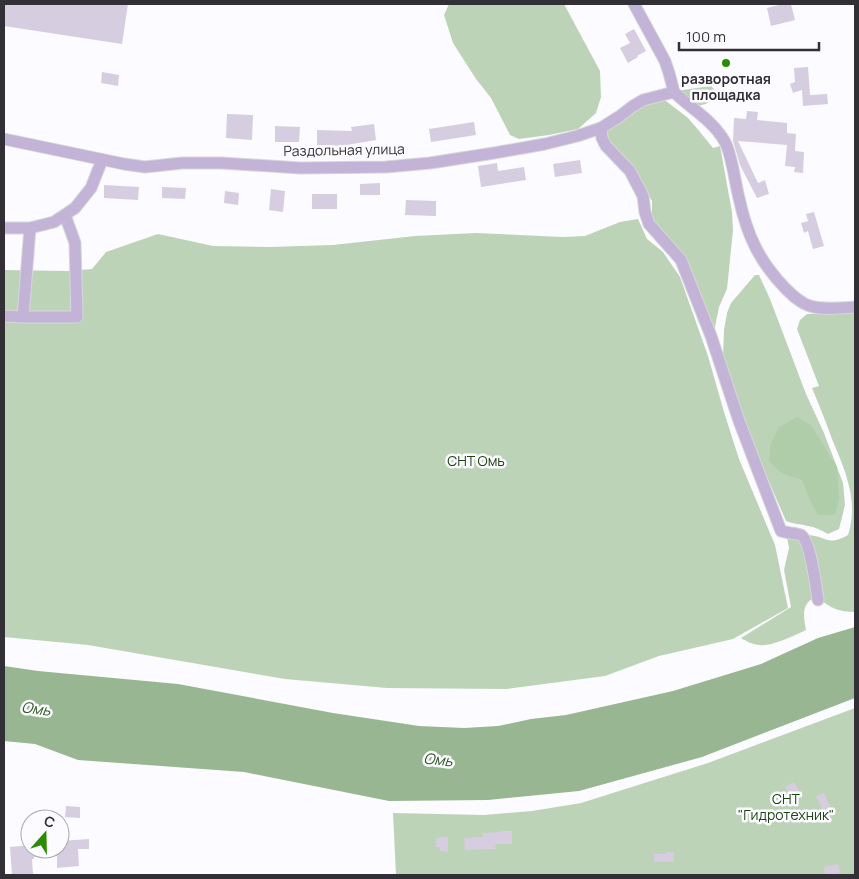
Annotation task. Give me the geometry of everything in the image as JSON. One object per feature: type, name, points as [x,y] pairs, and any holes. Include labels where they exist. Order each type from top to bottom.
[{"type":"street","points":[[634,4],[665,61],[674,92],[718,131],[726,145],[750,235],[762,260],[774,276],[798,300],[808,306],[821,308],[855,307]]},
{"type":"street","name":"Раздольная улица","points":[[4,139],[102,160],[145,167],[182,163],[222,163],[300,168],[386,167],[430,163],[502,152],[577,136],[601,128],[643,100],[674,92]]},
{"type":"street","points":[[601,128],[602,138],[606,146],[630,171],[643,196],[649,224],[681,260],[711,336],[739,421],[781,531],[800,534],[804,539],[815,574],[818,600]]},
{"type":"street","points":[[4,228],[30,228],[54,222],[65,215],[75,208],[91,188],[102,160]]},
{"type":"street","points":[[4,316],[77,317],[75,243],[65,215]]},
{"type":"street","points":[[23,317],[30,228]]},
{"type":"green space","points":[[449,4],[564,4],[600,71],[601,97],[596,113],[578,129],[519,139],[510,135],[491,98],[476,79],[453,43],[444,15]]},
{"type":"green space","points":[[711,86],[715,90],[715,94],[712,100],[703,105],[695,106],[679,93],[682,90]]},
{"type":"green space","points":[[660,100],[666,101],[688,118],[713,148],[720,146],[732,212],[733,230],[727,289],[719,307],[715,327],[715,343],[703,308],[655,225],[652,215],[652,201],[635,174],[611,146],[604,134],[605,129],[637,106]]},
{"type":"green space","name":"СНТ Омь","points":[[638,219],[647,239],[663,252],[680,277],[708,356],[739,459],[775,545],[788,608],[733,639],[659,656],[605,676],[507,689],[387,688],[285,679],[88,645],[4,637],[4,270],[67,271],[92,269],[106,252],[158,234],[213,246],[270,247],[333,245],[415,236],[476,233],[563,237],[585,236],[620,222]]},
{"type":"green space","points":[[755,275],[759,275],[770,299],[806,394],[824,433],[843,483],[845,505],[839,529],[828,534],[813,527],[786,521],[754,447],[728,378],[723,357],[727,313],[731,303]]},
{"type":"green space","points":[[855,312],[855,612],[837,609],[812,599],[805,609],[806,630],[770,644],[752,644],[741,638],[791,607],[784,570],[789,548],[787,537],[808,535],[831,541],[848,535],[852,510],[849,486],[842,462],[812,388],[819,386],[797,329],[800,320],[807,314]]},
{"type":"green space","name":"СНТ \"Гидротехник\"","points":[[855,708],[855,875],[396,875],[393,813],[484,815],[532,811],[581,803],[708,763]]},
{"type":"shaded area","points":[[797,417],[811,425],[837,467],[839,499],[835,515],[818,515],[802,480],[783,473],[769,460],[771,443],[779,427]]},
{"type":"water","name":"Омь","points":[[855,627],[855,698],[702,757],[579,791],[488,800],[389,801],[244,772],[78,760],[35,744],[4,741],[4,666],[178,684],[333,713],[419,726],[464,728],[498,726],[531,719],[566,715],[673,691],[761,664],[818,638]]},
{"type":"building","points":[[4,4],[128,4],[122,44],[4,26]]},
{"type":"building","points":[[791,4],[795,20],[771,26],[767,8]]},
{"type":"building","points":[[634,29],[646,51],[628,63],[620,48],[630,43],[625,34]]},
{"type":"building","points":[[808,67],[810,95],[827,94],[828,104],[803,106],[802,90],[793,93],[790,84],[795,82],[794,68]]},
{"type":"building","points":[[102,72],[119,75],[118,86],[101,83]]},
{"type":"building","points":[[747,111],[758,112],[757,120],[787,123],[787,133],[796,134],[795,151],[804,152],[803,173],[794,172],[795,167],[785,166],[787,145],[738,141],[758,183],[765,180],[769,194],[757,198],[740,165],[733,141],[734,118],[746,119]]},
{"type":"building","points":[[227,114],[253,115],[252,140],[226,138]]},
{"type":"building","points":[[474,122],[476,135],[431,142],[429,129]]},
{"type":"building","points":[[374,124],[376,140],[341,146],[317,145],[317,130],[352,131],[351,127]]},
{"type":"building","points":[[275,126],[300,127],[299,142],[275,142]]},
{"type":"building","points":[[580,160],[582,173],[555,177],[553,164]]},
{"type":"building","points":[[497,163],[498,171],[524,167],[526,180],[481,187],[478,166]]},
{"type":"building","points":[[380,183],[380,195],[360,195],[360,184]]},
{"type":"building","points":[[104,185],[139,187],[138,200],[104,198]]},
{"type":"building","points":[[162,187],[186,188],[185,199],[162,198]]},
{"type":"building","points":[[271,189],[285,191],[283,212],[269,210]]},
{"type":"building","points":[[225,191],[239,193],[238,205],[224,203]]},
{"type":"building","points":[[312,194],[337,194],[337,209],[312,209]]},
{"type":"building","points":[[406,200],[436,201],[436,216],[405,215]]},
{"type":"building","points":[[814,212],[824,246],[813,249],[808,231],[804,233],[801,223],[808,221],[806,214]]},
{"type":"building","points":[[794,782],[801,794],[792,799],[785,787]]},
{"type":"building","points":[[824,793],[834,815],[827,819],[816,796]]},
{"type":"building","points":[[66,806],[80,807],[80,818],[70,817],[70,809],[66,809]]},
{"type":"building","points":[[512,831],[512,844],[495,844],[496,849],[465,850],[464,838],[483,837],[482,833]]},
{"type":"building","points":[[448,837],[448,852],[440,851],[440,847],[436,847],[436,839]]},
{"type":"building","points":[[89,839],[89,849],[78,849],[79,866],[57,868],[57,859],[70,859],[70,840]]},
{"type":"building","points":[[20,846],[20,859],[32,859],[33,874],[12,875],[10,847]]},
{"type":"building","points":[[666,852],[674,852],[674,862],[654,862],[654,854],[666,854]]},
{"type":"building","points":[[839,864],[840,873],[825,875],[824,867]]},
{"type":"place","name":"разворотная площадка","points":[[726,63]]}]
